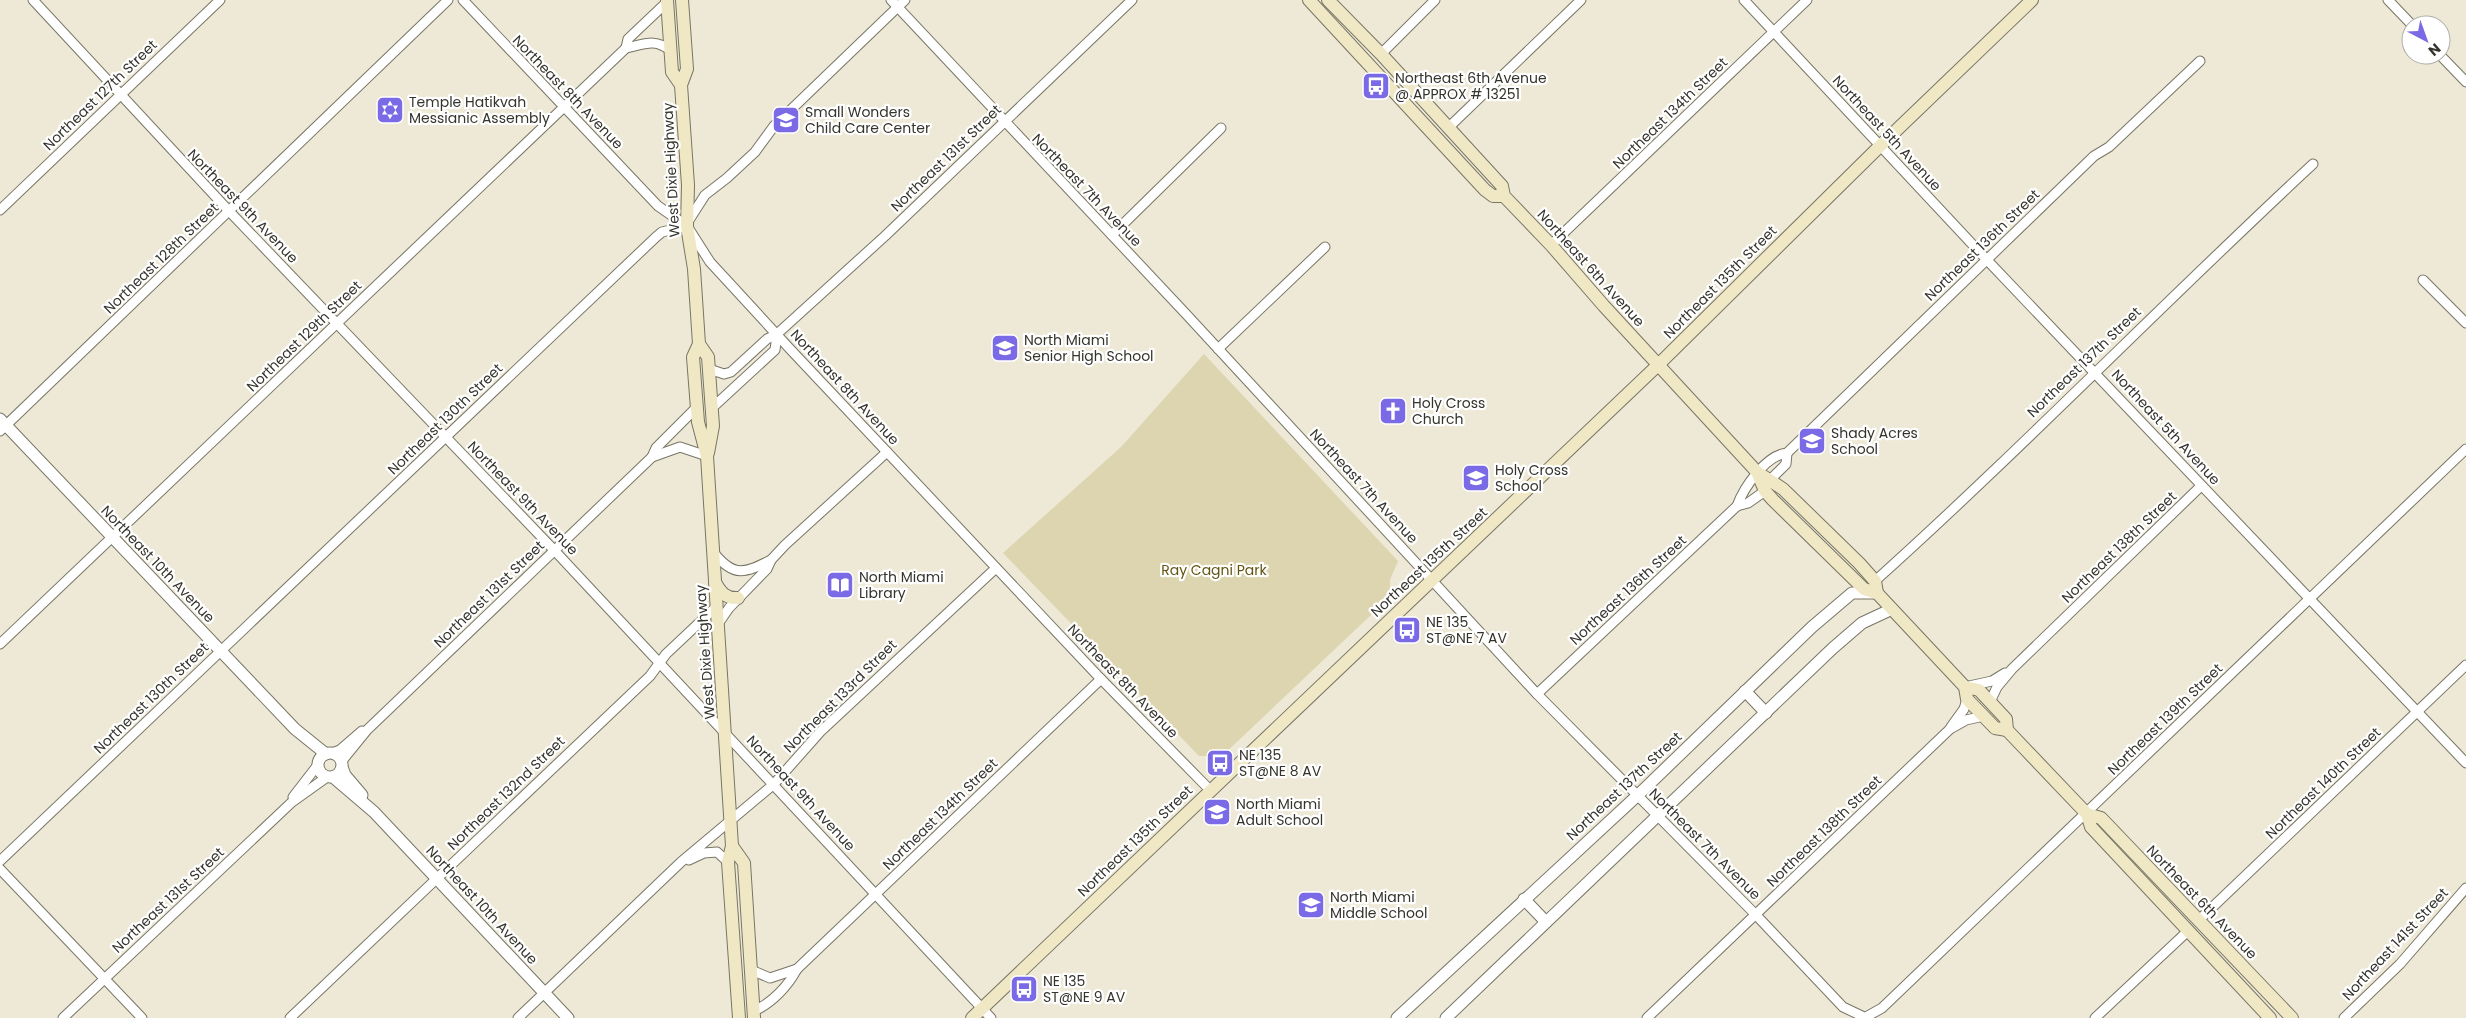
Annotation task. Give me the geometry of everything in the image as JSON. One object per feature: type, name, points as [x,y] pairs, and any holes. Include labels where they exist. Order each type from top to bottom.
[{"type":"main road","name":"West Dixie Highway","points":[[682,0],[687,69],[681,85],[688,185],[687,226],[694,269],[699,344],[693,357],[698,422],[707,456],[714,553],[731,822],[732,846],[728,862],[739,1018]]},
{"type":"main road","name":"Northeast 6th Avenue","points":[[1308,0],[1491,196],[1504,196]]},
{"type":"main road","name":"Northeast 6th Avenue","points":[[1328,0],[1381,54],[1502,186],[1504,196],[1552,245],[1658,365],[1757,472],[1765,491],[1864,588],[1876,587]]},
{"type":"main road","name":"Northeast 135th Street","points":[[972,1018],[1658,365],[1880,146],[2032,0]]},
{"type":"main road","name":"West Dixie Highway","points":[[667,1],[672,72],[681,85]]},
{"type":"main road","points":[[1418,118],[1448,128]]},
{"type":"main road","name":"West Dixie Highway","points":[[699,344],[708,357],[712,408],[713,426],[707,456]]},
{"type":"main road","name":"Northeast 6th Avenue","points":[[1757,472],[1771,479],[1783,489],[1876,587],[1892,609],[1984,716],[1995,728],[2007,730],[2086,814],[2091,826],[2270,1018]]},
{"type":"main road","points":[[715,582],[720,591],[728,597],[738,598]]},
{"type":"main road","name":"Northeast 6th Avenue","points":[[1966,693],[1979,690],[2006,719],[2007,730]]},
{"type":"main road","name":"Northeast 6th Avenue","points":[[2086,814],[2101,818],[2292,1018]]},
{"type":"main road","name":"West Dixie Highway","points":[[732,846],[744,863],[754,1014]]},
{"type":"main road","points":[[2193,935],[2216,950],[2282,1018]]},
{"type":"street","name":"Northeast 9th Avenue","points":[[33,0],[119,95],[554,550],[991,1018]]},
{"type":"street","name":"Northeast 127th Street","points":[[0,210],[220,0]]},
{"type":"street","name":"Northeast 128th Street","points":[[2,425],[229,211],[448,0]]},
{"type":"street","name":"Northeast 8th Avenue","points":[[463,0],[658,206],[687,226],[710,262],[886,452],[1101,679],[1210,790]]},
{"type":"street","name":"Northeast 7th Avenue","points":[[890,0],[1112,235],[1537,694],[1756,916],[1843,1007],[1848,1018]]},
{"type":"street","points":[[687,226],[693,212],[705,195],[755,152],[774,126],[905,0]]},
{"type":"street","name":"Northeast 131st Street","points":[[709,368],[724,374],[731,372],[767,339],[777,334],[1132,0]]},
{"type":"street","points":[[1381,54],[1436,0]]},
{"type":"street","points":[[1448,128],[1581,0]]},
{"type":"street","name":"Northeast 5th Avenue","points":[[1744,0],[1987,260],[2095,371],[2466,763]]},
{"type":"street","name":"Northeast 134th Street","points":[[1552,245],[1807,0]]},
{"type":"street","points":[[2388,0],[2402,15]]},
{"type":"street","name":"Northeast 129th Street","points":[[626,48],[628,39],[667,1]]},
{"type":"street","name":"Northeast 129th Street","points":[[0,644],[626,48],[651,41],[663,45],[671,51]]},
{"type":"street","name":"Northeast 136th Street","points":[[1737,506],[1741,494],[1757,472],[1781,453],[1787,452],[2094,156],[2109,147],[2200,61]]},
{"type":"street","points":[[2450,65],[2466,82]]},
{"type":"street","points":[[1112,235],[1221,128]]},
{"type":"street","name":"Northeast 137th Street","points":[[1397,1018],[1638,795],[1812,626],[1852,593],[1876,587],[2095,371],[2313,164]]},
{"type":"street","name":"Northeast 130th Street","points":[[0,861],[662,232],[687,226]]},
{"type":"street","points":[[1218,349],[1325,247]]},
{"type":"street","points":[[2422,280],[2466,323]]},
{"type":"street","name":"Northeast 131st Street","points":[[712,408],[775,350],[777,334]]},
{"type":"street","name":"Northeast 131st Street","points":[[342,765],[367,730],[652,457],[656,448],[697,408]]},
{"type":"street","name":"Northeast 10th Avenue","points":[[2,425],[221,650],[295,729],[318,764]]},
{"type":"street","name":"Northeast 131st Street","points":[[652,457],[680,447],[707,456]]},
{"type":"street","name":"Northeast 139th Street","points":[[1863,1017],[1882,1008],[2086,814],[2309,597],[2466,449]]},
{"type":"street","points":[[714,553],[727,567],[742,572],[753,570],[771,560],[838,495],[886,452]]},
{"type":"street","name":"Northeast 136th Street","points":[[1771,479],[1786,464],[1787,452]]},
{"type":"street","name":"Northeast 138th Street","points":[[1990,702],[1997,687],[2012,669],[2202,486]]},
{"type":"street","name":"Northeast 136th Street","points":[[1537,694],[1737,506],[1748,503],[1765,491]]},
{"type":"street","points":[[718,624],[738,598],[767,568],[771,560]]},
{"type":"street","name":"Northeast 133rd Street","points":[[518,1018],[681,862],[774,784],[820,732],[996,568]]},
{"type":"street","name":"Northeast 132nd Street","points":[[290,1018],[650,676],[659,662],[717,606]]},
{"type":"street","points":[[1446,1018],[1862,623],[1892,609]]},
{"type":"street","name":"Northeast 140th Street","points":[[2199,920],[2466,664]]},
{"type":"street","name":"Northeast 138th Street","points":[[1966,693],[2012,669]]},
{"type":"street","name":"Northeast 134th Street","points":[[754,1014],[771,1001],[792,979],[797,969],[1101,679]]},
{"type":"street","points":[[1745,691],[1766,713]]},
{"type":"street","points":[[1950,730],[1964,709],[1966,693]]},
{"type":"street","name":"Northeast 138th Street","points":[[1647,1018],[1950,730],[1966,720],[1984,716]]},
{"type":"street","name":"Northeast 10th Avenue","points":[[295,729],[329,754]]},
{"type":"street","name":"Northeast 131st Street","points":[[329,754],[367,730]]},
{"type":"street","points":[[329,754],[342,765],[338,774],[330,777],[320,774],[318,764],[329,754]]},
{"type":"street","name":"Northeast 131st Street","points":[[292,802],[318,764]]},
{"type":"street","name":"Northeast 10th Avenue","points":[[342,765],[345,775],[374,812],[568,1018]]},
{"type":"street","name":"Northeast 131st Street","points":[[63,1018],[292,802],[330,777]]},
{"type":"street","name":"Northeast 10th Avenue","points":[[330,777],[374,812]]},
{"type":"street","name":"Northeast 133rd Street","points":[[681,862],[704,853],[718,852],[728,862]]},
{"type":"street","points":[[0,869],[142,1018]]},
{"type":"street","name":"Northeast 141st Street","points":[[2344,1018],[2400,964],[2466,888]]},
{"type":"street","points":[[1524,900],[1546,922]]},
{"type":"street","points":[[2095,1018],[2193,935]]},
{"type":"street","name":"Northeast 134th Street","points":[[751,970],[770,978],[797,969]]},
{"type":"street","name":"Northeast 7th Avenue","points":[[1843,1007],[1863,1017]]},
{"type":"street","name":"Northeast 139th Street","points":[[1877,1018],[1882,1008]]},
{"type":"green space","name":"Ray Cagni Park","points":[[1204,354],[1398,561],[1390,580],[1390,597],[1222,756],[1199,756],[1003,553],[1121,447]]},
{"type":"place","name":"Northeast 6th Avenue @ APPROX # 13251","points":[[1376,86]]},
{"type":"place","name":"Temple Hatikvah Messianic Assembly","points":[[390,110]]},
{"type":"place","name":"Small Wonders Child Care Center","points":[[786,120]]},
{"type":"place","name":"North Miami Senior High School","points":[[1005,348]]},
{"type":"place","name":"Holy Cross Church","points":[[1393,411]]},
{"type":"place","name":"Shady Acres School","points":[[1812,441]]},
{"type":"place","name":"Holy Cross School","points":[[1476,478]]},
{"type":"place","name":"North Miami Library","points":[[840,585]]},
{"type":"place","name":"NE 135 ST@NE 7 AV","points":[[1407,630]]},
{"type":"place","name":"NE 135 ST@NE 8 AV","points":[[1220,763]]},
{"type":"place","name":"North Miami Adult School","points":[[1217,812]]},
{"type":"place","name":"North Miami Middle School","points":[[1311,905]]},
{"type":"place","name":"NE 135 ST@NE 9 AV","points":[[1024,989]]}]
